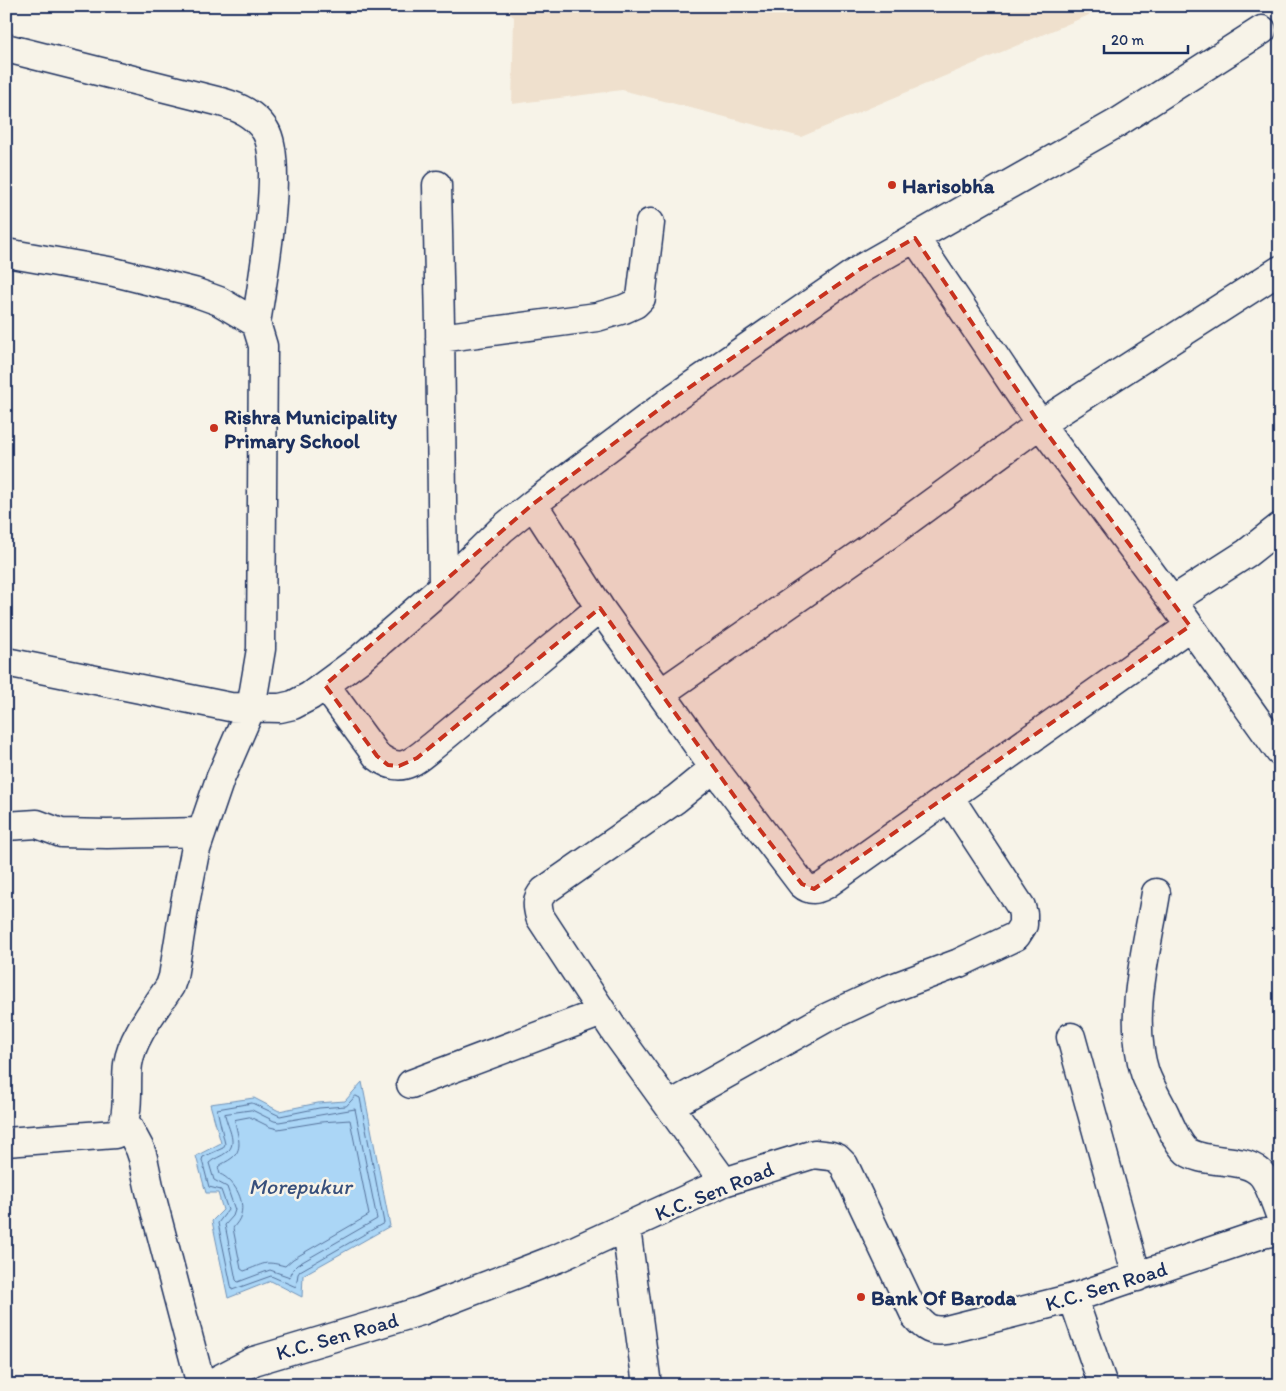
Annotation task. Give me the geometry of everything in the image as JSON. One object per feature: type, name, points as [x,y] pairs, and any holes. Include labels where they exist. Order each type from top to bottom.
[{"type":"street","points":[[6,662],[230,707],[280,708],[293,705],[360,659],[442,587],[502,529],[533,504],[678,396],[862,268],[1117,123],[1262,30]]},
{"type":"street","points":[[6,48],[235,106],[249,114],[266,132],[273,166],[270,226],[256,323],[263,346],[261,649],[251,708],[220,779],[195,852],[170,986],[135,1042],[128,1063],[125,1121],[123,1127],[115,1134],[6,1142]]},
{"type":"street","points":[[436,185],[440,338],[442,587]]},
{"type":"street","points":[[440,338],[597,317],[635,304],[641,298],[650,223]]},
{"type":"street","points":[[915,238],[1040,424],[1172,601],[1280,752]]},
{"type":"street","points":[[6,253],[114,272],[194,292],[220,301],[256,323]]},
{"type":"street","points":[[661,693],[888,535],[1040,424],[1280,270]]},
{"type":"street","points":[[533,504],[600,608],[714,768],[802,884],[808,889],[825,885],[1190,626]]},
{"type":"street","points":[[1172,601],[1247,553],[1280,527]]},
{"type":"street","points":[[324,685],[377,756],[388,765],[399,766],[409,763],[434,746],[600,608]]},
{"type":"street","points":[[714,768],[676,799],[544,891],[539,896],[537,906],[540,917],[602,1012],[724,1182]]},
{"type":"street","points":[[669,1106],[826,1018],[884,992],[959,963],[1016,936],[1023,925],[1023,914],[1020,907],[949,796]]},
{"type":"street","points":[[6,826],[37,824],[61,833],[202,832]]},
{"type":"street","points":[[1156,894],[1138,1002],[1139,1042],[1146,1074],[1176,1136],[1187,1152],[1204,1158],[1244,1164],[1259,1171],[1270,1190],[1280,1215]]},
{"type":"street","points":[[411,1084],[602,1012]]},
{"type":"street","points":[[1071,1037],[1137,1277]]},
{"type":"street","points":[[125,1121],[143,1158],[201,1385]]},
{"type":"street","name":"K.C. Sen Road","points":[[208,1385],[236,1369],[273,1355],[421,1312],[558,1258],[724,1182],[804,1156],[823,1154],[837,1158],[844,1165],[916,1317],[921,1324],[931,1330],[946,1330],[1073,1298],[1262,1234],[1280,1230]]},
{"type":"street","points":[[626,1228],[647,1385]]},
{"type":"street","points":[[1073,1298],[1103,1385]]},
{"type":"highlighted area","points":[[915,238],[1040,424],[1190,626],[814,889],[802,884],[740,804],[600,608],[417,758],[399,766],[388,765],[377,756],[325,685],[533,504],[677,396],[862,268]]},
{"type":"shaded area","points":[[501,6],[1110,6],[801,137],[622,90],[512,104],[514,17]]},
{"type":"water","name":"Morepukur","points":[[362,1082],[390,1226],[303,1275],[302,1297],[271,1281],[228,1298],[212,1221],[223,1210],[218,1193],[206,1193],[196,1156],[221,1143],[210,1104],[254,1098],[279,1111],[318,1103],[345,1101]]},
{"type":"place","name":"Harisobha","points":[[892,185]]},
{"type":"place","name":"Rishra Municipality Primary School","points":[[214,428]]},
{"type":"place","name":"Bank Of Baroda","points":[[861,1297]]}]
